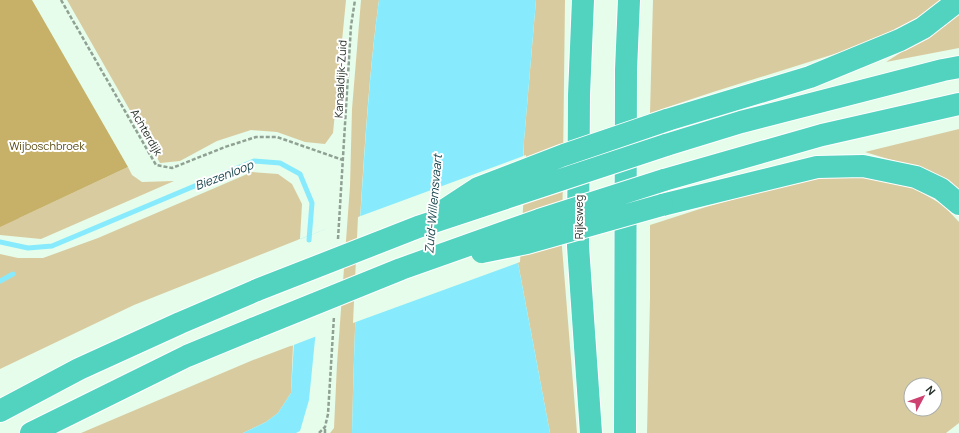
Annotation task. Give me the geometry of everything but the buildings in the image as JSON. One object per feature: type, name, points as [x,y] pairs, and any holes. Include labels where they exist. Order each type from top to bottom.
[{"type":"highway","name":"Rijksweg","points":[[583,0],[579,95],[578,246],[591,433]]},
{"type":"highway","points":[[625,433],[626,77],[629,0]]},
{"type":"highway","points":[[418,227],[478,188],[564,155],[667,120],[810,77],[900,40],[923,28],[959,0]]},
{"type":"highway","points":[[0,411],[79,369],[180,323],[257,290],[418,227],[666,145],[741,122],[959,67]]},
{"type":"highway","points":[[31,433],[187,356],[401,269],[532,223],[664,180],[822,135],[959,104]]},
{"type":"highway","points":[[401,269],[527,243],[662,205],[817,167],[863,166],[916,177],[941,189],[959,204]]},
{"type":"path","name":"Achterdijk","points":[[62,0],[156,165],[172,168],[225,147],[256,137],[277,137],[343,160]]},
{"type":"path","name":"Kanaaldijk-Zuid","points":[[343,160],[351,26],[354,0]]},
{"type":"path","points":[[319,433],[325,426],[325,433]]},
{"type":"shaded area","points":[[0,0],[19,218],[128,167],[132,175],[142,182],[174,181],[41,239],[0,235]]},
{"type":"shaded area","points":[[67,0],[346,0],[333,133],[325,144],[305,142],[277,132],[251,130],[217,141],[180,161],[160,163]]},
{"type":"shaded area","points":[[361,0],[379,0],[366,129],[361,205],[352,433],[330,433],[334,428],[337,364],[350,186],[352,109]]},
{"type":"shaded area","points":[[536,0],[565,0],[562,247],[577,433],[550,433],[518,263],[522,209],[524,141]]},
{"type":"shaded area","points":[[653,0],[950,0],[882,39],[650,113]]},
{"type":"shaded area","points":[[959,13],[959,48],[886,62],[950,21]]},
{"type":"shaded area","points":[[959,129],[959,193],[934,173],[865,152]]},
{"type":"shaded area","points":[[252,172],[278,174],[292,184],[302,204],[300,239],[134,305],[0,369],[0,254],[18,258],[43,258],[98,238]]},
{"type":"shaded area","points":[[823,174],[879,177],[910,186],[943,205],[959,222],[959,423],[946,433],[647,433],[650,225],[706,207]]},
{"type":"shaded area","points":[[293,345],[291,393],[278,413],[266,422],[243,433],[81,433],[253,360]]},
{"type":"green space","name":"Wijboschbroek","points":[[0,0],[32,0],[128,167],[0,227]]},
{"type":"water","name":"Zuid-Willemsvaart","points":[[379,0],[536,0],[524,141],[518,263],[550,433],[352,433],[361,207],[370,88]]},
{"type":"water","points":[[326,229],[309,400],[300,431],[296,433],[243,433],[266,422],[278,413],[291,393],[300,239]]},
{"type":"pier","points":[[526,155],[520,262],[353,323],[358,217]]},
{"type":"pier","points":[[328,228],[317,336],[291,346],[298,240]]},
{"type":"waterway","name":"Biezenloop","points":[[0,242],[28,248],[52,246],[254,161],[280,163],[300,174],[312,203],[309,240]]},
{"type":"waterway","points":[[0,281],[13,274]]}]
